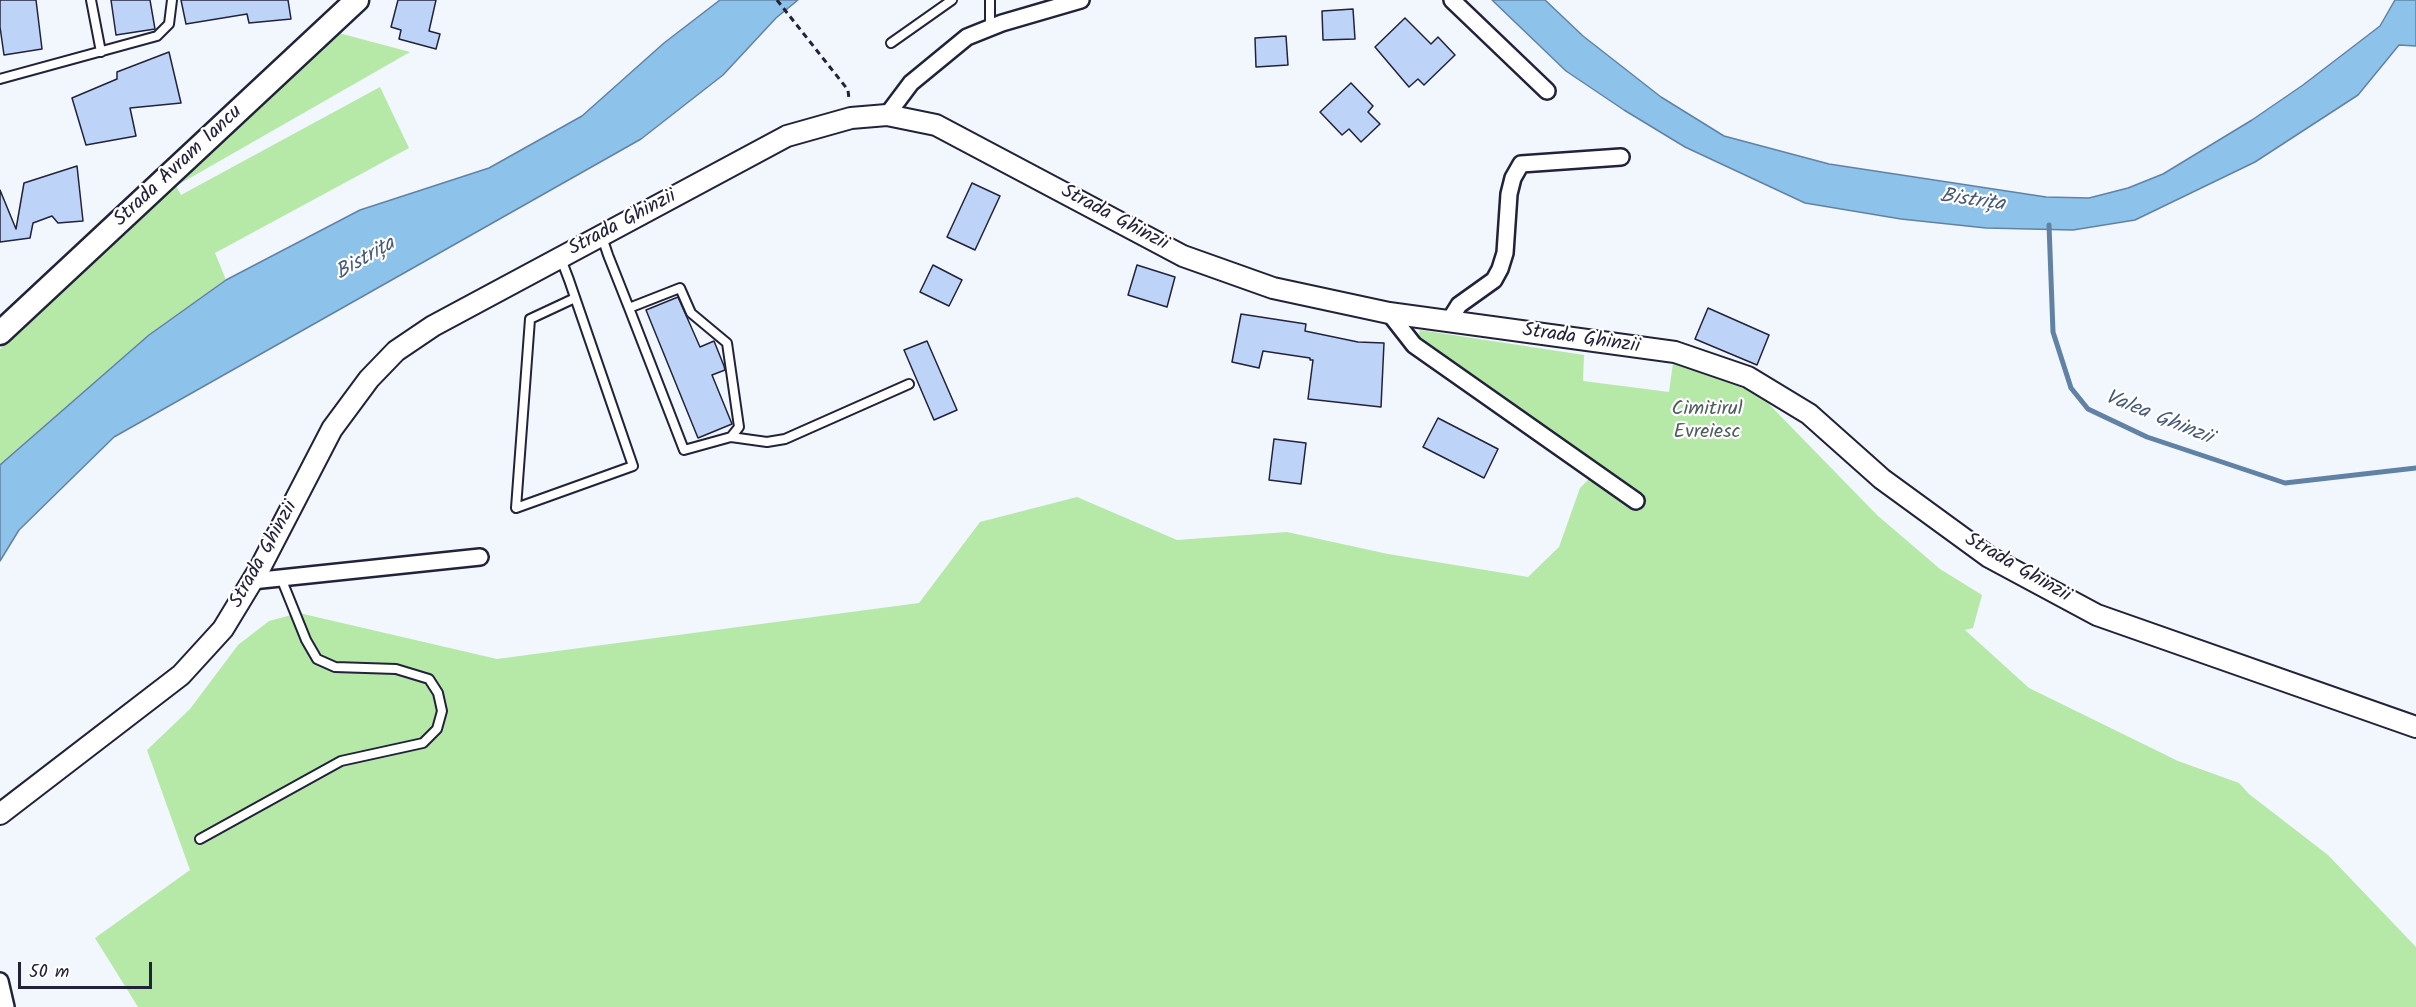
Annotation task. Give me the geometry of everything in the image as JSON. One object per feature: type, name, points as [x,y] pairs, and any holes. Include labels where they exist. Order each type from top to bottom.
[{"type":"main road","name":"Strada Avram Iancu","points":[[0,333],[357,0]]},
{"type":"street","points":[[887,115],[911,83],[967,37],[1080,0]]},
{"type":"street","points":[[1452,0],[1547,92]]},
{"type":"street","name":"Strada Ghinzii","points":[[0,814],[181,675],[224,628],[252,581],[332,429],[369,379],[396,351],[433,326],[787,136],[851,118],[887,115],[936,125],[1184,256],[1273,288],[1389,313],[1675,352],[1748,377],[1809,414],[1882,479],[1989,557],[2097,615],[2416,727]]},
{"type":"street","points":[[1449,321],[1459,305],[1494,280],[1500,270],[1505,253],[1509,194],[1513,178],[1521,164],[1621,157]]},
{"type":"street","points":[[1389,313],[1414,345],[1636,501]]},
{"type":"street","points":[[252,581],[480,557]]},
{"type":"street","points":[[0,981],[6,1007]]},
{"type":"lane","points":[[91,0],[101,52]]},
{"type":"lane","points":[[0,79],[157,36],[169,24],[172,0]]},
{"type":"lane","points":[[891,43],[952,0]]},
{"type":"lane","points":[[990,0],[990,28]]},
{"type":"lane","points":[[601,236],[684,450],[731,437],[767,442],[785,439],[909,384]]},
{"type":"lane","points":[[560,258],[575,298],[633,466],[516,508],[530,320],[575,298]]},
{"type":"lane","points":[[629,308],[680,288],[691,313],[727,343],[739,427],[731,437]]},
{"type":"lane","points":[[200,839],[342,760],[423,742],[437,729],[442,711],[438,693],[429,679],[396,669],[335,667],[317,659],[306,640],[281,578]]},
{"type":"path","points":[[777,0],[848,90]]},
{"type":"green space","points":[[335,32],[410,52],[176,186]]},
{"type":"green space","points":[[380,87],[409,148],[215,253],[226,280],[149,335],[0,465],[0,349],[176,186],[181,195]]},
{"type":"green space","name":"Cimitirul Evreiesc","points":[[1420,330],[1584,355],[1583,381],[1669,392],[1673,363],[1710,373],[1762,397],[1877,515],[1940,569],[1982,595],[1973,628],[1965,630],[2029,688],[2178,761],[2239,783],[2249,794],[2328,855],[2416,947],[2416,1007],[138,1007],[95,938],[190,870],[147,750],[190,709],[238,645],[269,621],[299,613],[497,659],[919,603],[980,522],[1077,497],[1177,540],[1287,532],[1388,554],[1528,577],[1559,547],[1580,488],[1602,466],[1418,340]]},
{"type":"water","name":"Bistrița","points":[[720,0],[798,0],[776,18],[723,75],[641,139],[114,437],[19,530],[0,561],[0,465],[149,335],[226,280],[360,210],[489,168],[582,116],[664,43]]},
{"type":"water","name":"Bistrița","points":[[1492,0],[1545,0],[1583,36],[1661,97],[1724,136],[1829,164],[2046,197],[2089,198],[2128,188],[2163,174],[2252,120],[2303,85],[2380,26],[2395,0],[2416,0],[2416,46],[2399,45],[2358,95],[2255,162],[2135,220],[2073,230],[1986,228],[1901,219],[1805,203],[1685,147],[1624,110],[1566,71]]},
{"type":"building","points":[[0,0],[36,0],[42,49],[4,55],[0,27]]},
{"type":"building","points":[[111,0],[150,0],[155,29],[116,35]]},
{"type":"building","points":[[181,0],[288,0],[291,19],[249,23],[247,14],[186,24]]},
{"type":"building","points":[[398,0],[436,0],[429,31],[440,34],[436,49],[399,39],[401,30],[391,27]]},
{"type":"building","points":[[1353,9],[1355,39],[1323,40],[1322,11]]},
{"type":"building","points":[[1405,18],[1431,44],[1438,37],[1455,55],[1424,85],[1418,79],[1409,87],[1375,47]]},
{"type":"building","points":[[1286,36],[1288,65],[1256,67],[1255,38]]},
{"type":"building","points":[[169,52],[181,103],[130,108],[136,136],[86,145],[72,98],[117,79],[117,72]]},
{"type":"building","points":[[1351,83],[1373,106],[1368,112],[1380,124],[1361,142],[1349,129],[1342,135],[1320,112]]},
{"type":"building","points":[[77,166],[83,221],[58,223],[52,216],[33,223],[30,238],[0,242],[0,190],[16,229],[24,183]]},
{"type":"building","points":[[972,183],[1000,196],[975,250],[947,237]]},
{"type":"building","points":[[933,265],[962,280],[949,306],[920,292]]},
{"type":"building","points":[[1137,265],[1175,277],[1167,307],[1128,295]]},
{"type":"building","points":[[678,297],[700,347],[714,341],[725,370],[712,375],[732,424],[698,438],[646,310]]},
{"type":"building","points":[[1708,308],[1769,335],[1757,365],[1695,339]]},
{"type":"building","points":[[1241,314],[1306,324],[1305,331],[1358,342],[1384,343],[1381,407],[1308,399],[1313,360],[1310,358],[1263,351],[1259,368],[1232,362]]},
{"type":"building","points":[[927,341],[957,410],[934,420],[904,350]]},
{"type":"building","points":[[1438,418],[1498,449],[1484,478],[1423,447]]},
{"type":"building","points":[[1274,439],[1306,443],[1301,484],[1269,480]]},
{"type":"waterway","name":"Valea Ghinzii","points":[[2049,225],[2053,332],[2071,388],[2088,409],[2147,437],[2285,483],[2416,468]]}]
